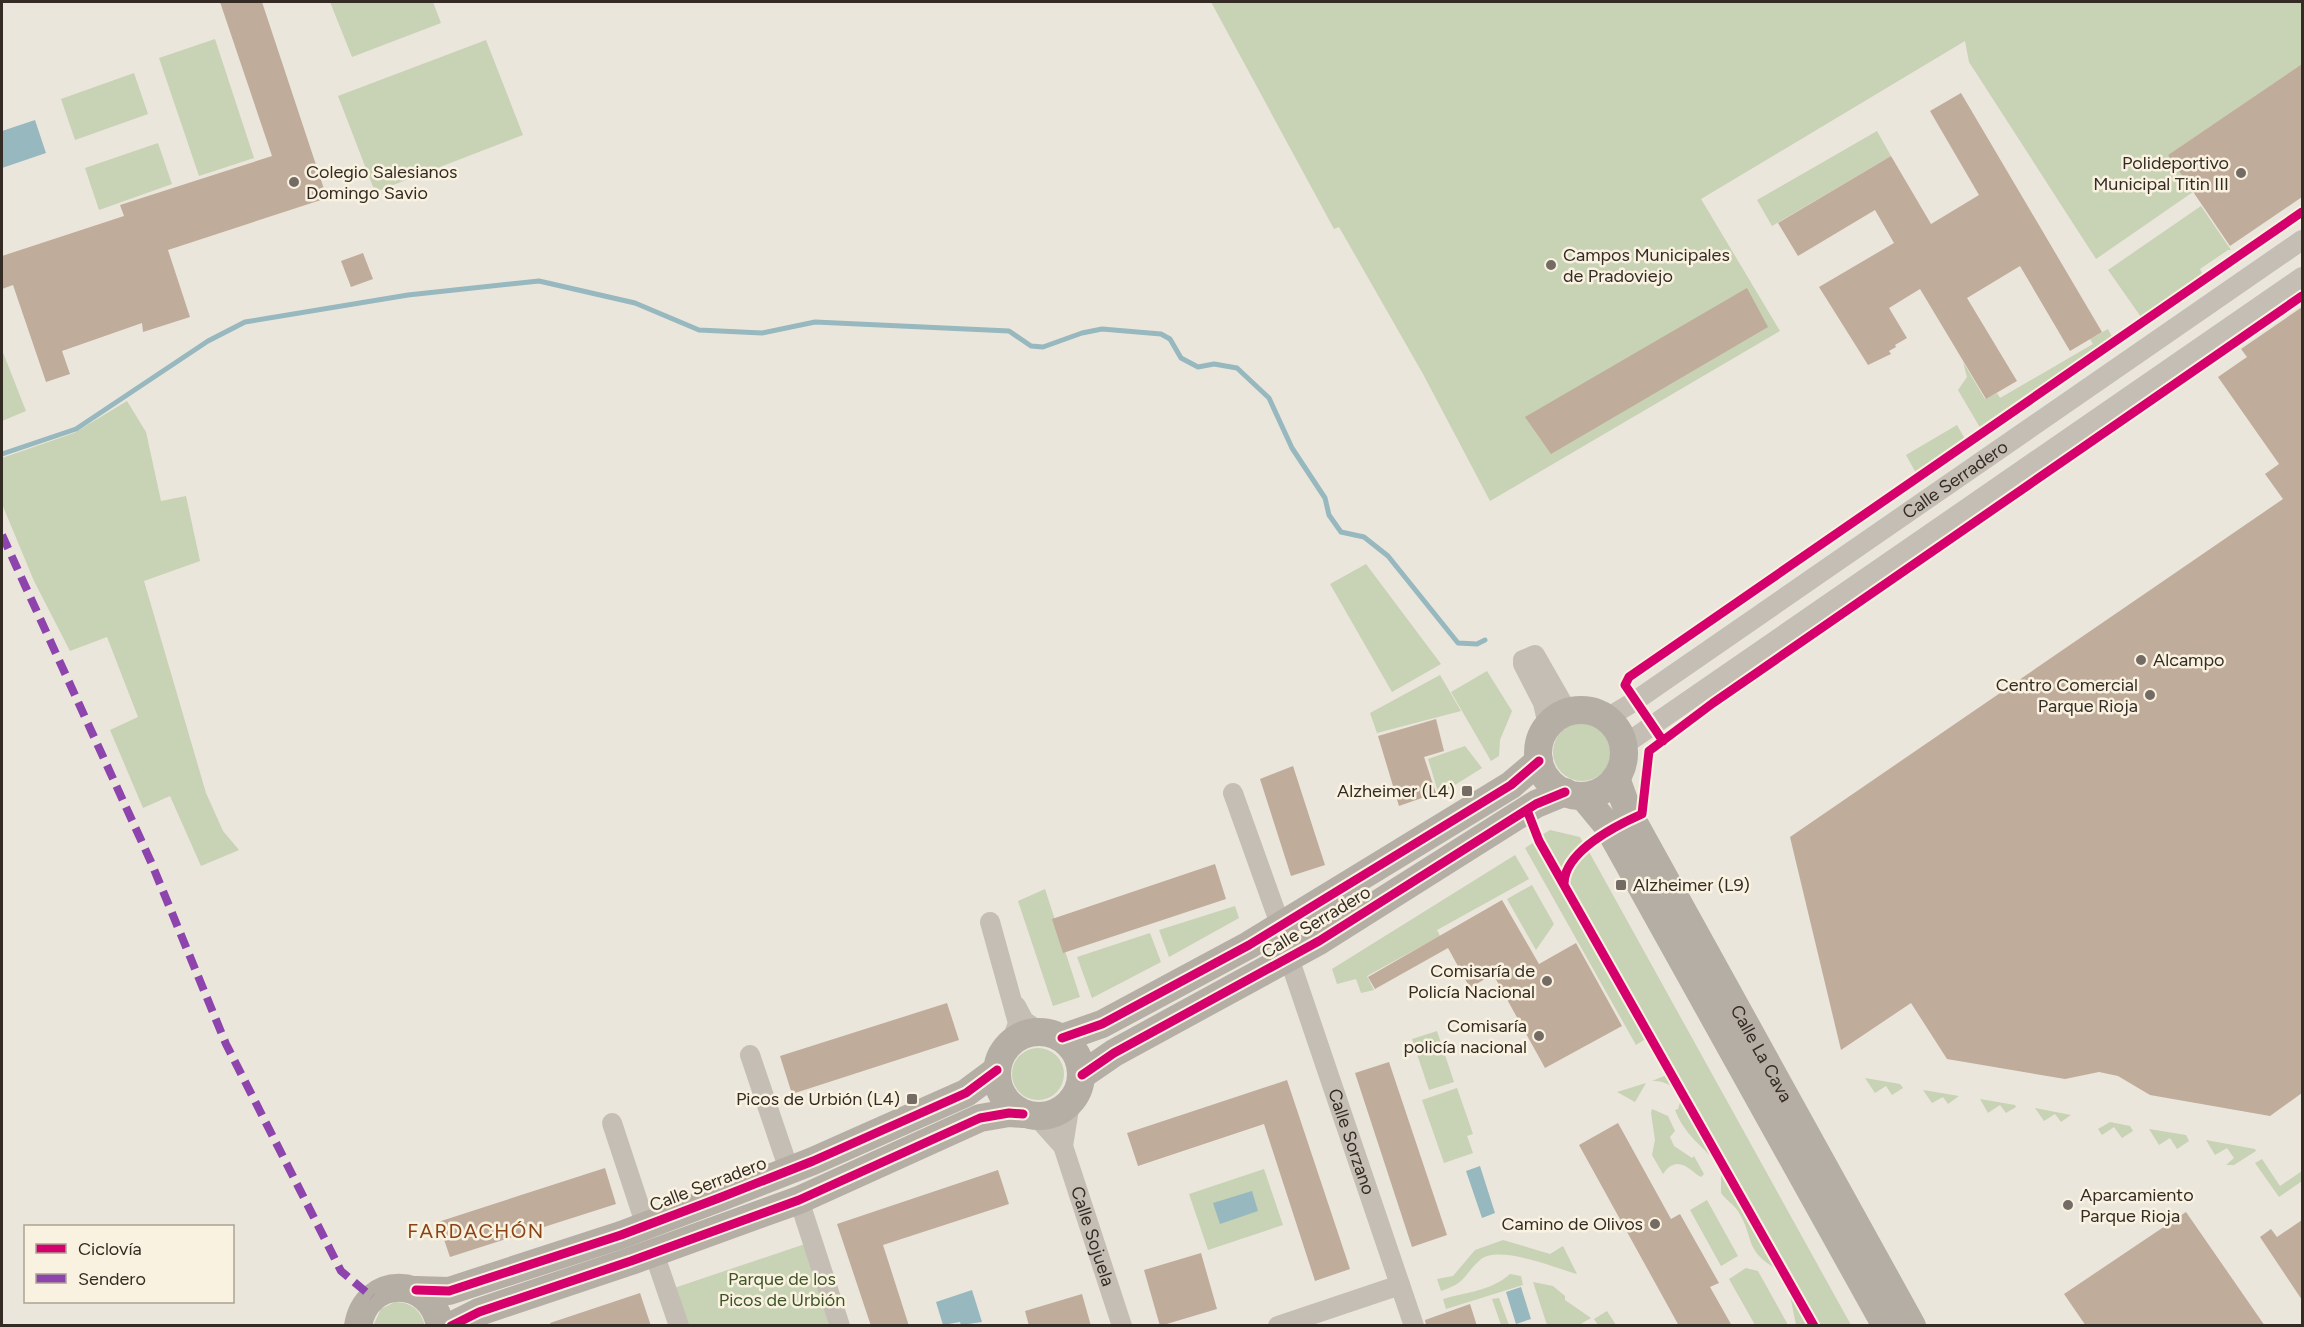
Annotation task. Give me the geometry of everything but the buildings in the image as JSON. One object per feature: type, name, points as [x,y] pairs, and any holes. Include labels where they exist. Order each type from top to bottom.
[{"type":"main road","points":[[1590,711],[1607,718],[1618,729],[1624,745],[1623,762],[1616,778],[1601,791],[1574,794],[1548,780],[1539,761],[1542,736],[1560,718],[1590,711]]},
{"type":"main road","name":"Calle Serradero","points":[[1051,1035],[1102,1024],[1281,927],[1511,785],[1539,761]]},
{"type":"main road","name":"Calle La Cava","points":[[1616,778],[1629,814],[1912,1326]]},
{"type":"main road","name":"Calle Serradero","points":[[1082,1076],[1114,1053],[1289,958],[1536,804],[1574,794]]},
{"type":"main road","name":"Calle La Cava","points":[[1574,794],[1607,825],[1886,1326]]},
{"type":"main road","points":[[451,1326],[479,1312],[654,1253],[800,1200],[980,1118],[1009,1113],[1030,1115],[1055,1113],[1070,1103],[1076,1095],[1082,1076],[1077,1054],[1051,1035],[1030,1033],[1011,1043],[1004,1051],[997,1070],[1003,1096],[1030,1115]]},
{"type":"main road","name":"Calle Serradero","points":[[357,1325],[365,1305],[381,1291],[393,1287],[449,1291],[646,1226],[789,1170],[966,1093],[997,1070]]},
{"type":"main road","points":[[416,1290],[434,1305],[440,1326]]},
{"type":"street","name":"Calle Serradero","points":[[1607,718],[1635,701],[2302,240]]},
{"type":"street","name":"Calle Serradero","points":[[1624,745],[2302,277]]},
{"type":"street","points":[[1233,793],[1281,927]]},
{"type":"street","points":[[990,922],[1018,1023],[1011,1043]]},
{"type":"street","name":"Calle Sorzano","points":[[1289,958],[1414,1326]]},
{"type":"street","points":[[1011,995],[1024,1021],[1051,1035]]},
{"type":"street","points":[[750,1055],[789,1170]]},
{"type":"street","name":"Calle Sojuela","points":[[1070,1103],[1063,1146],[1122,1326]]},
{"type":"street","name":"Calle Sojuela","points":[[1030,1115],[1063,1146]]},
{"type":"street","points":[[612,1123],[646,1226]]},
{"type":"street","points":[[800,1200],[840,1326]]},
{"type":"street","points":[[654,1253],[679,1326]]},
{"type":"street","points":[[1278,1326],[1400,1285]]},
{"type":"green space","points":[[330,2],[433,2],[441,23],[352,57]]},
{"type":"green space","name":"Campos Municipales de Pradoviejo","points":[[1211,2],[2302,2],[2302,64],[2168,155],[2193,192],[2096,259],[1969,62],[1965,41],[1701,199],[1780,331],[1490,501],[1423,374],[1339,227],[1334,229]]},
{"type":"green space","points":[[215,39],[254,158],[199,176],[159,58]]},
{"type":"green space","points":[[486,40],[523,135],[375,192],[338,96]]},
{"type":"green space","points":[[134,73],[148,114],[75,140],[61,99]]},
{"type":"green space","points":[[1877,131],[1891,156],[1772,226],[1757,200]]},
{"type":"green space","points":[[158,143],[172,184],[99,210],[85,168]]},
{"type":"green space","points":[[2201,206],[2231,250],[2200,269],[2203,275],[2141,317],[2108,270]]},
{"type":"green space","points":[[2108,329],[2113,339],[1982,431],[1958,390],[1967,377],[1963,362],[1985,399],[1997,393],[2000,398],[2093,344],[2090,339]]},
{"type":"green space","points":[[2,350],[26,411],[2,421]]},
{"type":"green space","points":[[127,401],[146,432],[161,501],[186,496],[200,561],[144,581],[206,793],[223,831],[239,850],[201,866],[170,796],[143,808],[110,730],[138,717],[107,637],[70,651],[34,581],[2,504],[2,458],[74,433]]},
{"type":"green space","points":[[1957,425],[1965,439],[1916,473],[1906,455]]},
{"type":"green space","points":[[1366,564],[1441,664],[1392,692],[1330,584]]},
{"type":"green space","points":[[1487,671],[1512,711],[1500,740],[1499,756],[1491,761],[1451,692]]},
{"type":"green space","points":[[1440,675],[1461,711],[1377,733],[1370,713]]},
{"type":"green space","points":[[1576,723],[1588,723],[1603,731],[1611,746],[1611,758],[1603,773],[1588,781],[1576,781],[1561,773],[1553,758],[1553,746],[1561,731]]},
{"type":"green space","points":[[1465,746],[1482,768],[1439,795],[1428,759]]},
{"type":"green space","points":[[1550,830],[1580,837],[1585,846],[1570,857],[1562,872],[1540,836]]},
{"type":"green space","points":[[1536,841],[1647,1038],[1636,1045],[1525,848]]},
{"type":"green space","points":[[1588,850],[1851,1325],[1817,1325],[1568,885],[1572,864]]},
{"type":"green space","points":[[1515,855],[1529,879],[1437,930],[1440,936],[1367,976],[1374,990],[1361,993],[1356,979],[1337,984],[1332,969]]},
{"type":"green space","points":[[1532,885],[1554,924],[1536,950],[1507,899]]},
{"type":"green space","points":[[1045,889],[1080,997],[1053,1006],[1018,901]]},
{"type":"green space","points":[[1235,906],[1239,918],[1169,957],[1159,930]]},
{"type":"green space","points":[[1150,933],[1161,962],[1092,998],[1077,957]]},
{"type":"green space","points":[[1437,1031],[1454,1082],[1429,1090],[1412,1039]]},
{"type":"green space","points":[[1033,1048],[1043,1048],[1057,1055],[1064,1074],[1057,1093],[1043,1100],[1033,1100],[1023,1096],[1016,1089],[1012,1079],[1012,1069],[1016,1059],[1023,1052]]},
{"type":"green space","points":[[1669,1074],[1718,1164],[1688,1133],[1679,1118],[1675,1110],[1678,1109],[1681,1099],[1676,1091],[1666,1083],[1652,1081]]},
{"type":"green space","points":[[1865,1078],[1900,1084],[1903,1088],[1892,1095],[1886,1086],[1875,1093]]},
{"type":"green space","points":[[1646,1083],[1635,1102],[1617,1092]]},
{"type":"green space","points":[[1457,1088],[1473,1134],[1467,1136],[1473,1153],[1444,1163],[1422,1100]]},
{"type":"green space","points":[[1923,1090],[1959,1096],[1948,1104],[1943,1097],[1932,1103]]},
{"type":"green space","points":[[1980,1099],[2016,1107],[2006,1113],[2000,1105],[1988,1113]]},
{"type":"green space","points":[[2035,1108],[2071,1115],[2061,1122],[2055,1114],[2044,1121]]},
{"type":"green space","points":[[1652,1109],[1668,1116],[1675,1131],[1670,1137],[1674,1146],[1692,1158],[1694,1156],[1704,1174],[1701,1177],[1679,1164],[1674,1164],[1663,1174],[1652,1155],[1655,1140]]},
{"type":"green space","points":[[2110,1122],[2130,1126],[2133,1131],[2122,1138],[2114,1127],[2102,1135],[2098,1129]]},
{"type":"green space","points":[[2149,1129],[2186,1135],[2189,1141],[2177,1149],[2170,1138],[2159,1145]]},
{"type":"green space","points":[[2206,1140],[2256,1151],[2234,1165],[2226,1165],[2234,1158],[2227,1148],[2215,1155]]},
{"type":"green space","points":[[2262,1159],[2280,1186],[2302,1171],[2302,1181],[2279,1197],[2255,1163]]},
{"type":"green space","points":[[1264,1169],[1283,1225],[1208,1250],[1189,1194]]},
{"type":"green space","points":[[1721,1170],[1778,1270],[1754,1250],[1738,1211],[1721,1193]]},
{"type":"green space","points":[[1707,1200],[1738,1256],[1721,1266],[1690,1210]]},
{"type":"green space","points":[[1503,1240],[1550,1254],[1563,1246],[1577,1274],[1513,1256],[1488,1256],[1480,1260],[1456,1285],[1441,1291],[1437,1279],[1453,1276],[1475,1250]]},
{"type":"green space","name":"Parque de los Picos de Urbión","points":[[805,1244],[833,1325],[687,1325],[674,1288]]},
{"type":"green space","points":[[1746,1268],[1758,1271],[1788,1325],[1755,1325],[1729,1279]]},
{"type":"green space","points":[[1510,1274],[1521,1276],[1523,1285],[1446,1309],[1443,1299],[1487,1288]]},
{"type":"green space","points":[[1533,1282],[1553,1286],[1565,1296],[1565,1300],[1591,1318],[1579,1325],[1547,1325]]},
{"type":"green space","points":[[1789,1290],[1809,1325],[1796,1325]]},
{"type":"green space","points":[[1499,1298],[1509,1325],[1501,1325],[1492,1299]]},
{"type":"green space","points":[[395,1302],[410,1305],[418,1311],[425,1326],[373,1326],[381,1309]]},
{"type":"green space","points":[[1607,1311],[1616,1325],[1598,1325],[1594,1319]]},
{"type":"water","points":[[35,120],[46,153],[2,168],[2,131]]},
{"type":"water","points":[[1480,1166],[1495,1213],[1482,1218],[1466,1171]]},
{"type":"water","points":[[1252,1191],[1258,1211],[1220,1224],[1213,1203]]},
{"type":"water","points":[[1521,1287],[1531,1319],[1516,1324],[1506,1292]]},
{"type":"water","points":[[972,1290],[982,1322],[943,1325],[936,1302]]},
{"type":"waterway","points":[[2,454],[76,429],[208,341],[245,322],[408,295],[539,281],[635,303],[699,330],[762,333],[815,322],[1009,331],[1031,346],[1043,347],[1082,333],[1102,329],[1161,334],[1170,339],[1181,358],[1198,367],[1214,364],[1237,368],[1269,398],[1292,448],[1325,498],[1329,515],[1341,532],[1364,537],[1388,556],[1458,643],[1477,644],[1485,640]]},
{"type":"marked path","points":[[2,535],[151,862],[226,1044],[341,1271],[372,1297]]},
{"type":"cycle path","points":[[1663,741],[1625,685],[1629,677],[2302,212]]},
{"type":"cycle path","points":[[1564,884],[1566,872],[1572,861],[1582,851],[1605,833],[1642,814],[1649,751],[1713,703],[2302,296]]},
{"type":"cycle path","points":[[1062,1038],[1102,1024],[1249,945],[1511,785],[1539,761]]},
{"type":"cycle path","points":[[1082,1075],[1114,1053],[1319,941],[1536,804],[1565,792]]},
{"type":"cycle path","points":[[1527,810],[1539,841],[1814,1326]]},
{"type":"cycle path","points":[[416,1290],[449,1291],[621,1235],[719,1198],[813,1161],[966,1093],[997,1070]]},
{"type":"cycle path","points":[[451,1326],[479,1312],[631,1261],[799,1200],[980,1118],[1009,1113],[1023,1114]]},
{"type":"place","name":"Polideportivo Municipal Titin III","points":[[2241,173]]},
{"type":"place","name":"Colegio Salesianos Domingo Savio","points":[[294,182]]},
{"type":"place","name":"Campos Municipales de Pradoviejo","points":[[1551,265]]},
{"type":"place","name":"Alcampo","points":[[2141,660]]},
{"type":"place","name":"Centro Comercial Parque Rioja","points":[[2150,695]]},
{"type":"place","name":"Alzheimer (L4)","points":[[1467,791]]},
{"type":"place","name":"Alzheimer (L9)","points":[[1621,885]]},
{"type":"place","name":"Comisaría de Policía Nacional","points":[[1547,981]]},
{"type":"place","name":"Comisaría policía nacional","points":[[1539,1036]]},
{"type":"place","name":"Picos de Urbión (L4)","points":[[912,1099]]},
{"type":"place","name":"Aparcamiento Parque Rioja","points":[[2068,1205]]},
{"type":"place","name":"Camino de Olivos","points":[[1655,1224]]},
{"type":"district","name":"FARDACHÓN","points":[[476,1231]]}]
